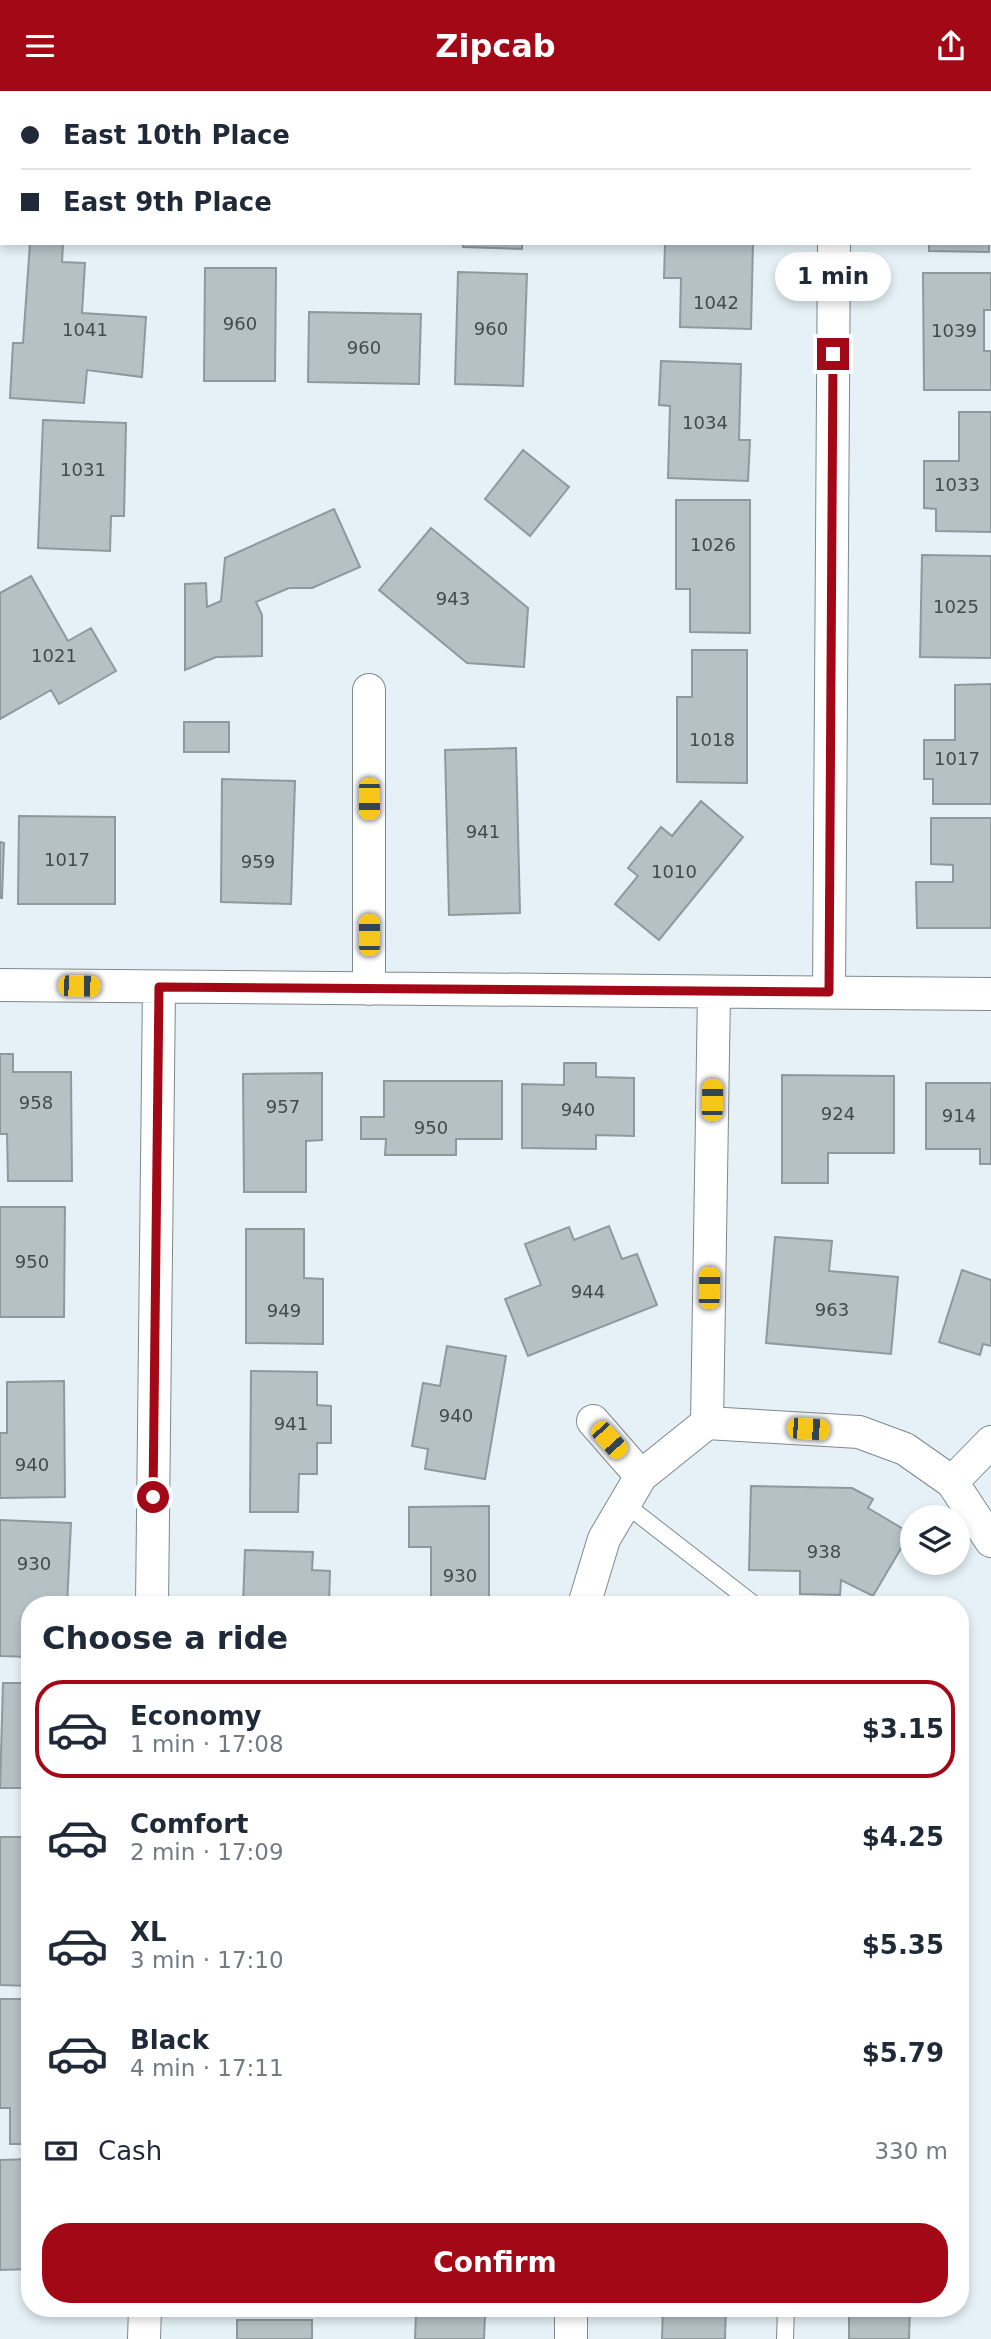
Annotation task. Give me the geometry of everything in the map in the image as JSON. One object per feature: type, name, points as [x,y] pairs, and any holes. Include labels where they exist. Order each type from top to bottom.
[{"type":"street","points":[[829,992],[834,245]]},
{"type":"street","points":[[369,690],[369,989]]},
{"type":"street","points":[[0,985],[991,994]]},
{"type":"street","points":[[152,1596],[159,987]]},
{"type":"street","points":[[707,1423],[714,992]]},
{"type":"street","points":[[593,1421],[641,1476]]},
{"type":"street","points":[[587,1596],[604,1539],[641,1476],[707,1423],[859,1432],[905,1449],[951,1482],[991,1541]]},
{"type":"street","points":[[951,1482],[991,1442]]},
{"type":"street","points":[[144,2339],[145,2317]]},
{"type":"street","points":[[570,2339],[571,2317]]},
{"type":"lane","points":[[625,1504],[743,1596]]},
{"type":"lane","points":[[785,2339],[786,2317]]},
{"type":"building","points":[[30,245],[63,245],[62,262],[85,263],[82,313],[146,317],[142,377],[87,370],[84,403],[10,398],[13,343],[23,343]]},
{"type":"building","points":[[522,245],[522,249],[463,247]]},
{"type":"building","points":[[665,245],[753,245],[751,329],[680,327],[681,278],[664,278]]},
{"type":"building","points":[[929,245],[989,245],[989,252],[929,251]]},
{"type":"building","points":[[205,268],[276,268],[275,381],[204,381]]},
{"type":"building","points":[[458,272],[527,274],[523,386],[455,384]]},
{"type":"building","points":[[923,273],[991,273],[991,310],[984,310],[984,351],[991,351],[991,390],[924,390]]},
{"type":"building","points":[[309,312],[421,314],[419,384],[308,382]]},
{"type":"building","points":[[661,361],[741,364],[739,440],[750,440],[748,481],[668,478],[670,406],[659,405]]},
{"type":"building","points":[[959,412],[991,412],[991,532],[936,531],[936,509],[924,508],[924,461],[959,461]]},
{"type":"building","points":[[43,420],[126,423],[124,516],[111,516],[110,551],[38,548]]},
{"type":"building","points":[[523,450],[569,487],[530,536],[485,499]]},
{"type":"building","points":[[676,500],[750,500],[750,633],[690,632],[690,589],[676,589]]},
{"type":"building","points":[[334,509],[360,567],[312,588],[289,588],[256,602],[262,615],[262,656],[216,657],[185,670],[185,584],[206,583],[207,607],[221,601],[225,558]]},
{"type":"building","points":[[431,528],[528,608],[524,667],[467,663],[379,590]]},
{"type":"building","points":[[922,555],[991,556],[991,658],[920,657]]},
{"type":"building","points":[[31,576],[68,641],[91,628],[116,671],[59,704],[51,690],[0,719],[0,593]]},
{"type":"building","points":[[692,650],[747,650],[747,783],[677,782],[677,697],[692,697]]},
{"type":"building","points":[[991,684],[991,804],[933,804],[933,779],[924,779],[924,740],[955,740],[955,685]]},
{"type":"building","points":[[184,722],[229,722],[229,752],[184,752]]},
{"type":"building","points":[[516,748],[520,913],[449,915],[445,750]]},
{"type":"building","points":[[222,779],[295,781],[291,904],[221,902]]},
{"type":"building","points":[[701,801],[743,837],[659,940],[615,904],[638,876],[628,868],[661,827],[672,836]]},
{"type":"building","points":[[19,816],[115,817],[115,904],[18,904]]},
{"type":"building","points":[[931,818],[991,818],[991,928],[917,928],[916,882],[953,882],[953,865],[931,864]]},
{"type":"building","points":[[0,842],[4,843],[2,898],[0,898]]},
{"type":"building","points":[[0,1054],[13,1054],[13,1072],[71,1072],[72,1181],[8,1181],[7,1134],[0,1134]]},
{"type":"building","points":[[564,1063],[596,1063],[596,1077],[634,1078],[634,1136],[596,1135],[596,1149],[522,1148],[522,1084],[564,1085]]},
{"type":"building","points":[[322,1073],[322,1140],[306,1141],[306,1192],[244,1192],[243,1074]]},
{"type":"building","points":[[782,1075],[894,1076],[894,1153],[828,1153],[828,1183],[782,1183]]},
{"type":"building","points":[[384,1081],[502,1081],[502,1139],[456,1139],[456,1155],[385,1155],[386,1139],[361,1139],[361,1117],[384,1117]]},
{"type":"building","points":[[926,1083],[991,1083],[991,1164],[980,1164],[980,1149],[926,1149]]},
{"type":"building","points":[[0,1207],[65,1207],[64,1317],[0,1317]]},
{"type":"building","points":[[609,1226],[622,1259],[637,1254],[657,1305],[528,1356],[505,1299],[541,1285],[525,1244],[569,1227],[574,1240]]},
{"type":"building","points":[[246,1229],[304,1229],[304,1278],[323,1279],[323,1344],[246,1343]]},
{"type":"building","points":[[775,1237],[832,1241],[829,1271],[898,1277],[891,1354],[766,1343]]},
{"type":"building","points":[[962,1270],[991,1280],[991,1346],[983,1344],[980,1355],[939,1342]]},
{"type":"building","points":[[447,1346],[506,1356],[485,1479],[425,1469],[428,1449],[412,1446],[423,1383],[440,1386]]},
{"type":"building","points":[[251,1371],[317,1372],[317,1405],[331,1406],[331,1443],[317,1443],[317,1474],[299,1474],[298,1512],[250,1512]]},
{"type":"building","points":[[64,1381],[65,1497],[0,1498],[0,1433],[7,1433],[7,1382]]},
{"type":"building","points":[[751,1486],[852,1488],[873,1499],[868,1508],[900,1527],[900,1550],[873,1596],[841,1580],[840,1595],[800,1594],[800,1571],[749,1570]]},
{"type":"building","points":[[489,1506],[489,1596],[431,1596],[431,1547],[409,1547],[409,1507]]},
{"type":"building","points":[[0,1520],[71,1523],[67,1596],[21,1596],[21,1657],[0,1656]]},
{"type":"building","points":[[245,1550],[313,1552],[312,1570],[330,1571],[329,1596],[243,1596]]},
{"type":"building","points":[[3,1683],[21,1683],[21,1788],[0,1788]]},
{"type":"building","points":[[0,1837],[21,1837],[21,1986],[0,1985]]},
{"type":"building","points":[[0,1999],[21,1999],[21,2144],[10,2144],[10,2108],[0,2108]]},
{"type":"building","points":[[21,2159],[21,2269],[0,2270],[0,2160]]},
{"type":"building","points":[[416,2317],[485,2317],[484,2339],[415,2339]]},
{"type":"building","points":[[663,2317],[726,2317],[725,2339],[662,2339]]},
{"type":"building","points":[[849,2317],[910,2317],[909,2339],[849,2339]]},
{"type":"building","points":[[237,2320],[312,2320],[312,2339],[237,2339]]},
{"type":"route","points":[[153,1497],[159,987],[829,992],[833,354]]}]
